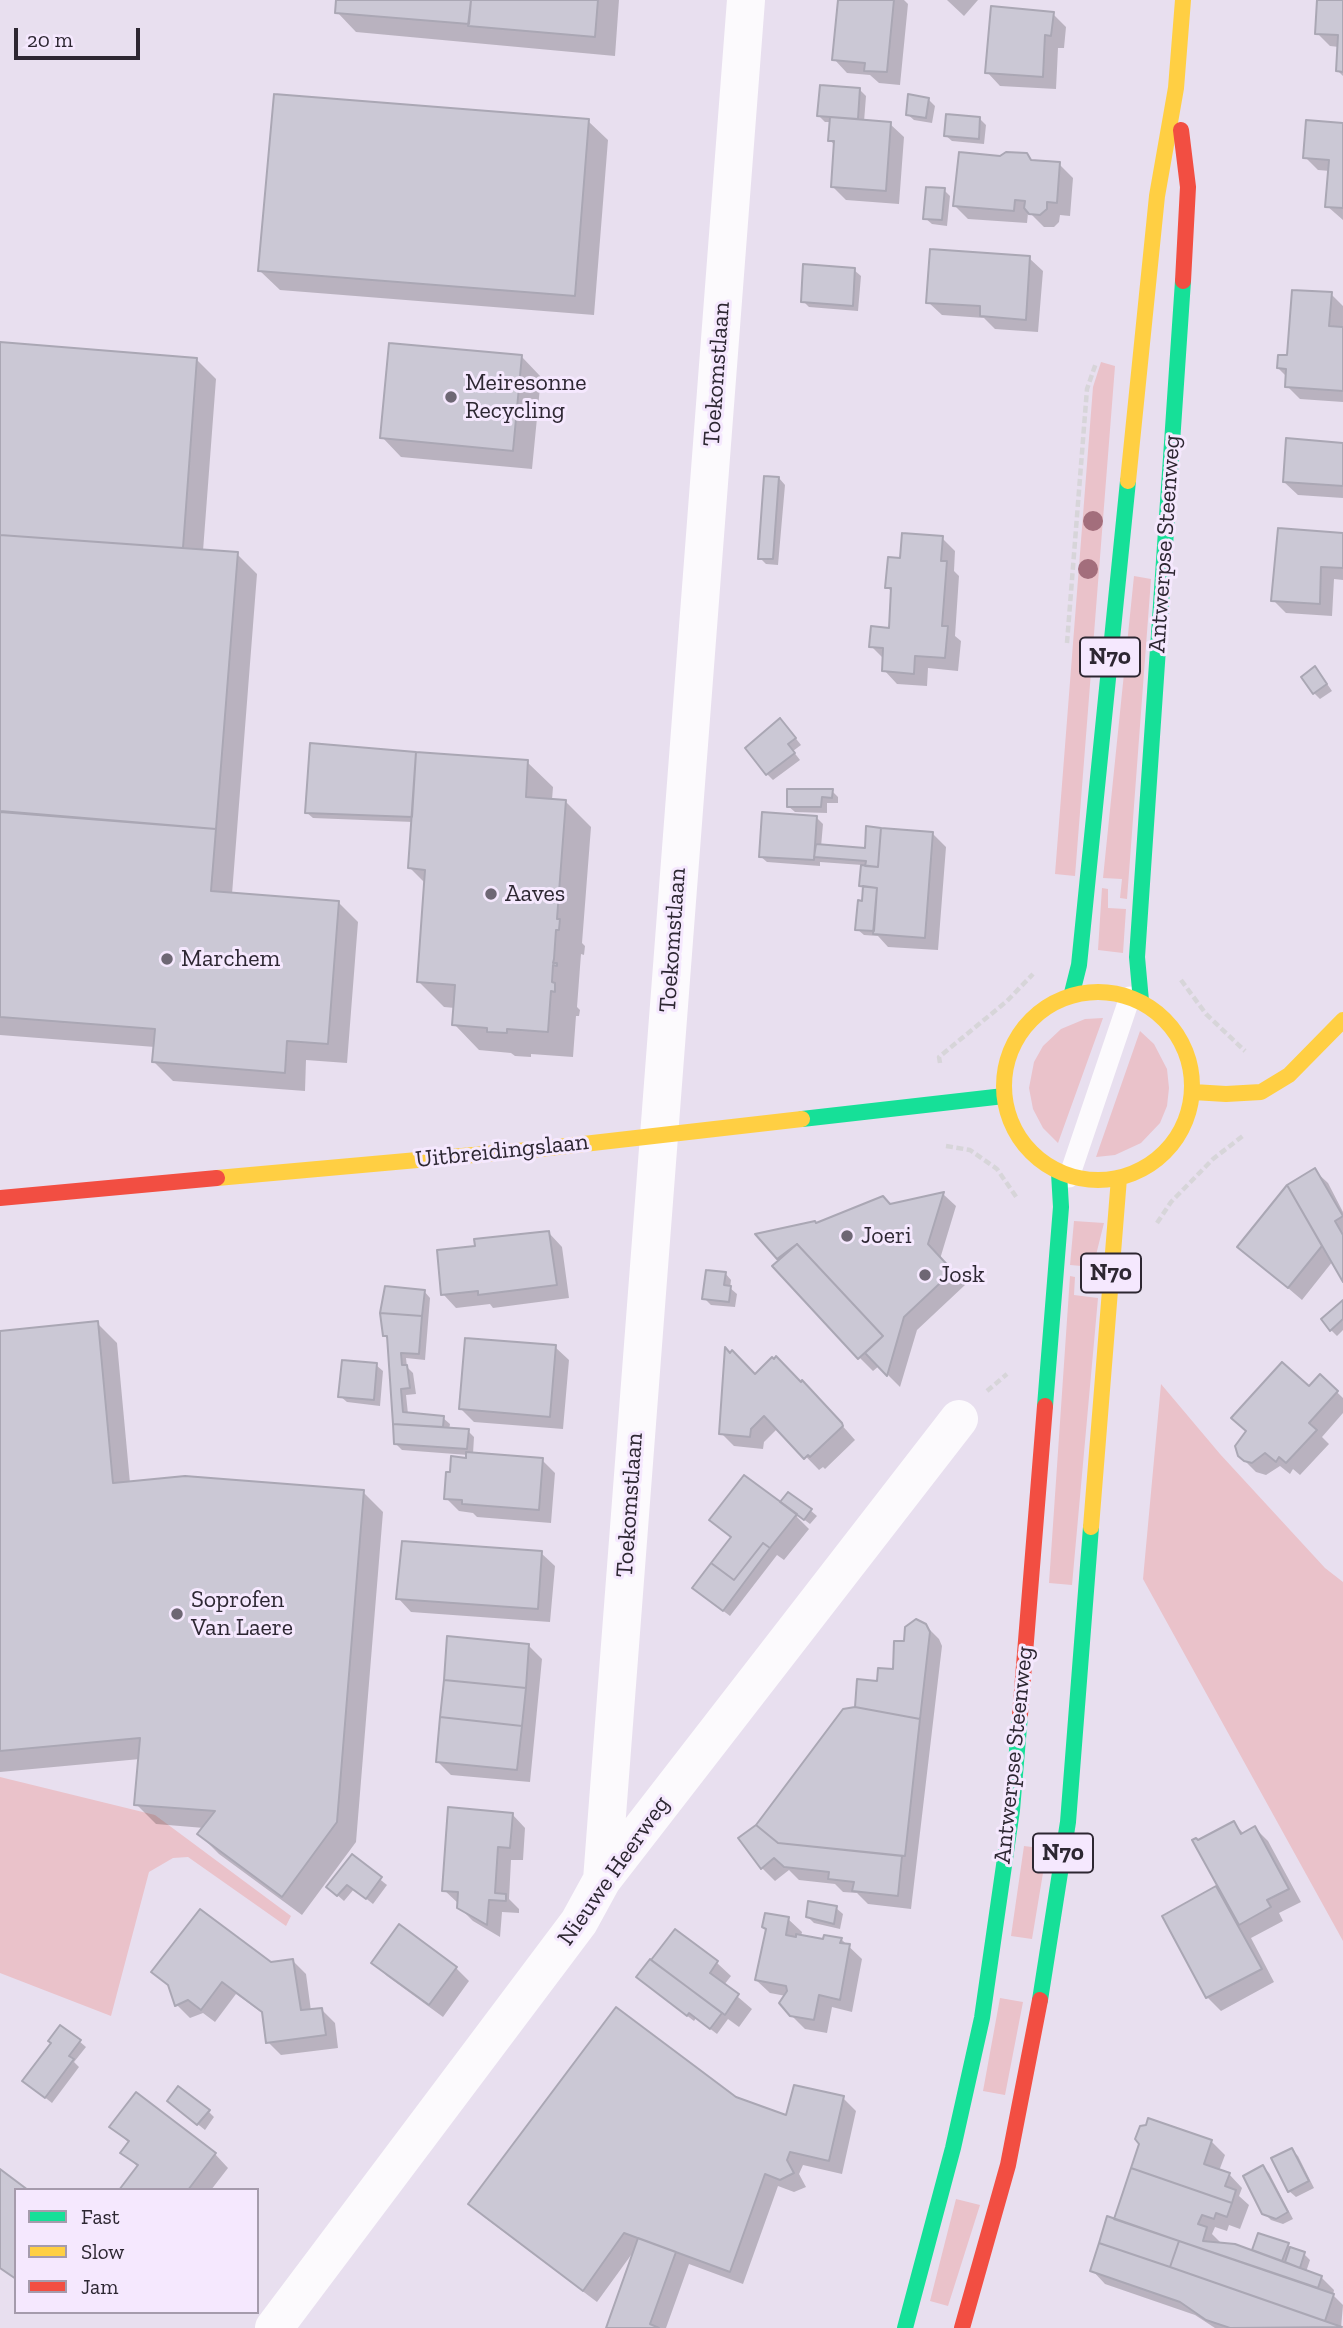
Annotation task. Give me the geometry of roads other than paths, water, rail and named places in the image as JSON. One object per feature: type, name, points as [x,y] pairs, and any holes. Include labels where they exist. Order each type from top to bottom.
[{"type":"main road","name":"Antwerpse Steenweg","points":[[1072,993],[1079,965],[1088,882],[1157,195],[1177,88],[1183,0]]},
{"type":"main road","name":"Antwerpse Steenweg","points":[[1136,999],[1188,187],[1177,88]]},
{"type":"main road","points":[[1098,991],[1136,999],[1173,1028],[1185,1046],[1192,1072],[1193,1092],[1186,1124],[1156,1161],[1132,1175],[1109,1180],[1064,1175],[1044,1165],[1019,1138],[1011,1123],[1004,1097],[1005,1071],[1014,1043],[1042,1010],[1072,993],[1098,991]]},
{"type":"main road","points":[[1193,1092],[1261,1092],[1289,1075],[1343,1020]]},
{"type":"main road","name":"Uitbreidingslaan","points":[[0,1198],[527,1150],[1004,1097]]},
{"type":"main road","name":"Antwerpse Steenweg","points":[[905,2328],[953,2148],[982,2018],[1012,1810],[1064,1175]]},
{"type":"main road","name":"N70","points":[[962,2328],[1008,2165],[1045,1976],[1068,1822],[1119,1178]]},
{"type":"street","name":"Toekomstlaan","points":[[602,1880],[746,0]]},
{"type":"street","name":"Nieuwe Heerweg","points":[[274,2328],[579,1922],[602,1880],[959,1419]]},
{"type":"lane","points":[[1064,1175],[1136,999]]},
{"type":"place","name":"Meiresonne Recycling","points":[[451,397]]},
{"type":"place","name":"Aaves","points":[[491,894]]},
{"type":"place","name":"Marchem","points":[[167,959]]},
{"type":"place","name":"Joeri","points":[[847,1236]]},
{"type":"place","name":"Josk","points":[[925,1275]]},
{"type":"place","name":"Soprofen Van Laere","points":[[177,1614]]}]
